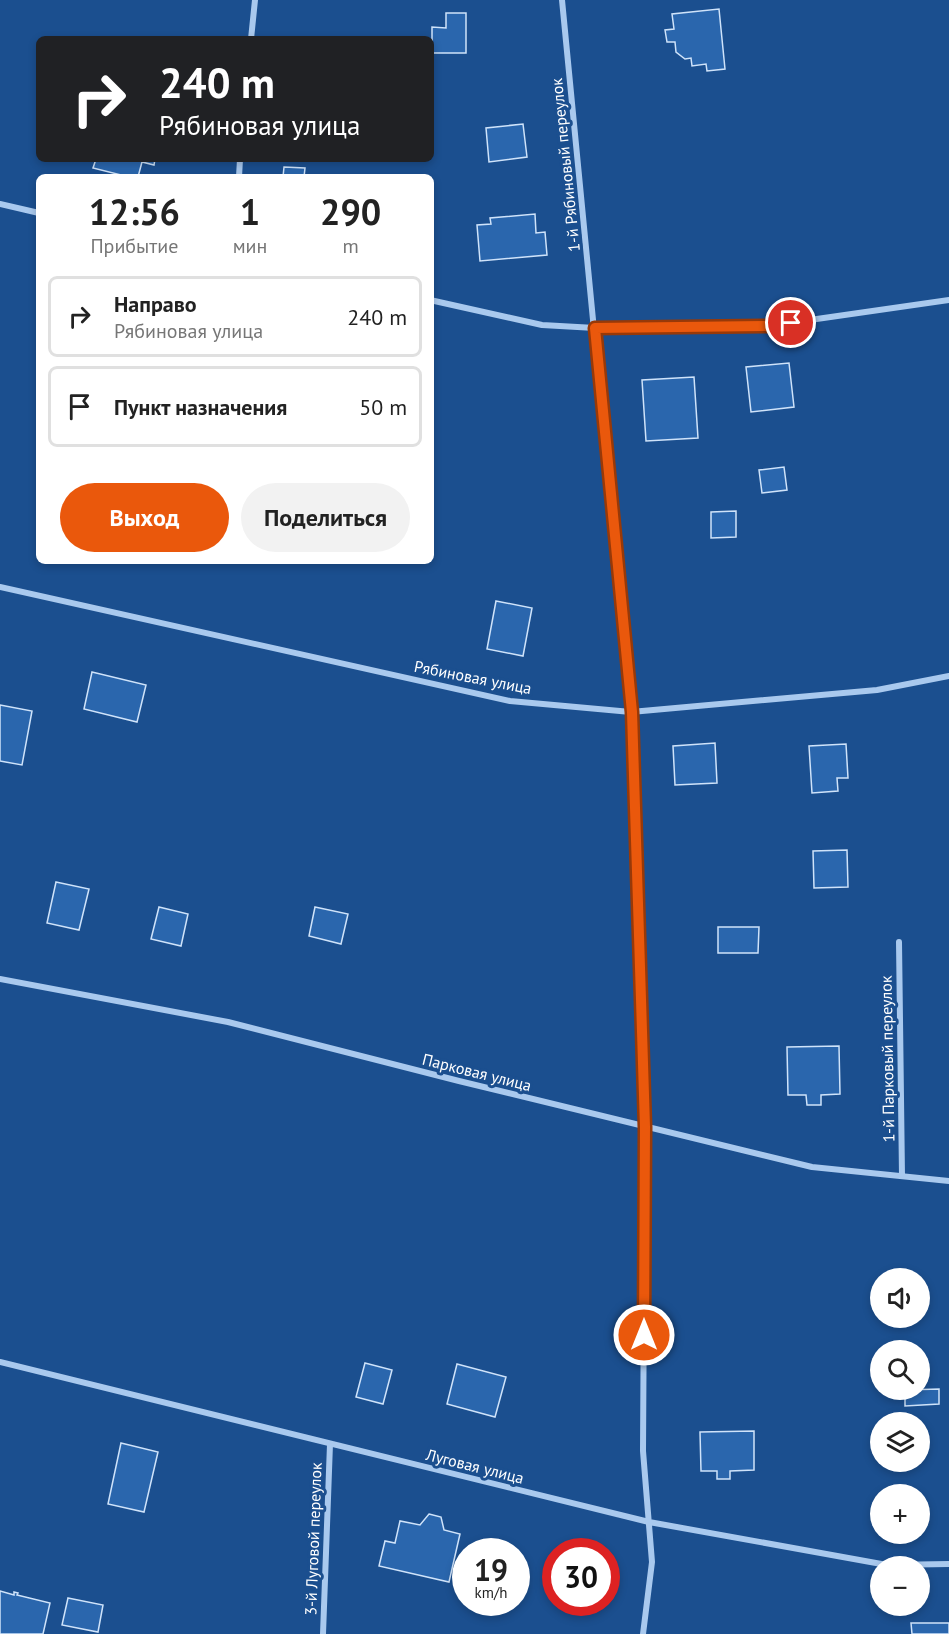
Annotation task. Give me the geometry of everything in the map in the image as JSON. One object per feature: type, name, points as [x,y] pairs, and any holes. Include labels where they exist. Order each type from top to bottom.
[{"type":"street","points":[[251,36],[255,0]]},
{"type":"street","name":"1-й Рябиновый переулок","points":[[562,0],[632,712],[645,1127],[643,1450],[652,1562],[643,1634]]},
{"type":"street","points":[[0,204],[36,212]]},
{"type":"street","points":[[434,301],[542,325],[595,328],[768,326],[949,300]]},
{"type":"street","name":"Рябиновая улица","points":[[0,587],[510,701],[632,712],[877,690],[949,676]]},
{"type":"street","name":"1-й Парковый переулок","points":[[899,942],[902,1176]]},
{"type":"street","name":"Парковая улица","points":[[0,979],[228,1022],[812,1167],[949,1181]]},
{"type":"street","name":"Луговая улица","points":[[0,1362],[649,1522],[887,1565],[949,1564]]},
{"type":"street","name":"3-й Луговой переулок","points":[[323,1634],[330,1444]]},
{"type":"building","points":[[719,9],[725,69],[707,71],[706,64],[692,66],[691,58],[685,59],[676,52],[675,42],[667,42],[665,30],[674,29],[672,14]]},
{"type":"building","points":[[446,13],[466,13],[466,53],[434,53],[432,27],[446,28]]},
{"type":"building","points":[[523,124],[527,157],[489,162],[486,128]]},
{"type":"building","points":[[95,162],[142,162],[139,174],[117,174],[93,168]]},
{"type":"building","points":[[284,167],[305,168],[304,174],[283,174]]},
{"type":"building","points":[[535,214],[536,233],[545,232],[547,255],[480,261],[477,225],[491,224],[490,218]]},
{"type":"building","points":[[789,363],[794,407],[751,412],[746,367]]},
{"type":"building","points":[[694,377],[698,438],[646,441],[642,380]]},
{"type":"building","points":[[784,467],[787,490],[762,493],[759,470]]},
{"type":"building","points":[[736,511],[736,537],[711,538],[711,512]]},
{"type":"building","points":[[496,601],[532,608],[523,656],[487,649]]},
{"type":"building","points":[[92,672],[146,685],[137,722],[84,709]]},
{"type":"building","points":[[0,705],[32,711],[22,765],[0,761]]},
{"type":"building","points":[[715,743],[717,783],[675,785],[673,746]]},
{"type":"building","points":[[846,744],[848,778],[837,778],[838,791],[812,793],[809,746]]},
{"type":"building","points":[[847,850],[848,887],[814,888],[813,851]]},
{"type":"building","points":[[56,882],[89,889],[79,930],[47,923]]},
{"type":"building","points":[[159,907],[188,914],[181,946],[151,939]]},
{"type":"building","points":[[315,907],[348,914],[341,944],[309,936]]},
{"type":"building","points":[[718,927],[759,927],[758,953],[718,953]]},
{"type":"building","points":[[839,1046],[840,1094],[821,1095],[821,1105],[807,1105],[806,1095],[788,1095],[787,1047]]},
{"type":"building","points":[[365,1363],[392,1370],[383,1404],[356,1397]]},
{"type":"building","points":[[457,1364],[506,1377],[495,1417],[447,1404]]},
{"type":"building","points":[[930,1389],[939,1389],[939,1404],[905,1406],[905,1400],[930,1400]]},
{"type":"building","points":[[754,1431],[754,1470],[730,1471],[730,1479],[717,1479],[717,1471],[701,1471],[700,1432]]},
{"type":"building","points":[[121,1443],[158,1452],[144,1512],[108,1504]]},
{"type":"building","points":[[429,1514],[441,1517],[444,1530],[460,1534],[459,1538],[452,1538],[452,1569],[449,1582],[379,1566],[385,1541],[395,1543],[400,1521],[420,1525]]},
{"type":"building","points":[[0,1591],[14,1595],[14,1592],[18,1593],[17,1595],[50,1603],[43,1634],[0,1634]]},
{"type":"building","points":[[68,1598],[103,1605],[98,1632],[62,1625]]},
{"type":"building","points":[[911,1623],[949,1623],[949,1634],[912,1634]]},
{"type":"route","points":[[644,1335],[645,1127],[632,712],[595,328],[768,326],[791,323]]}]
